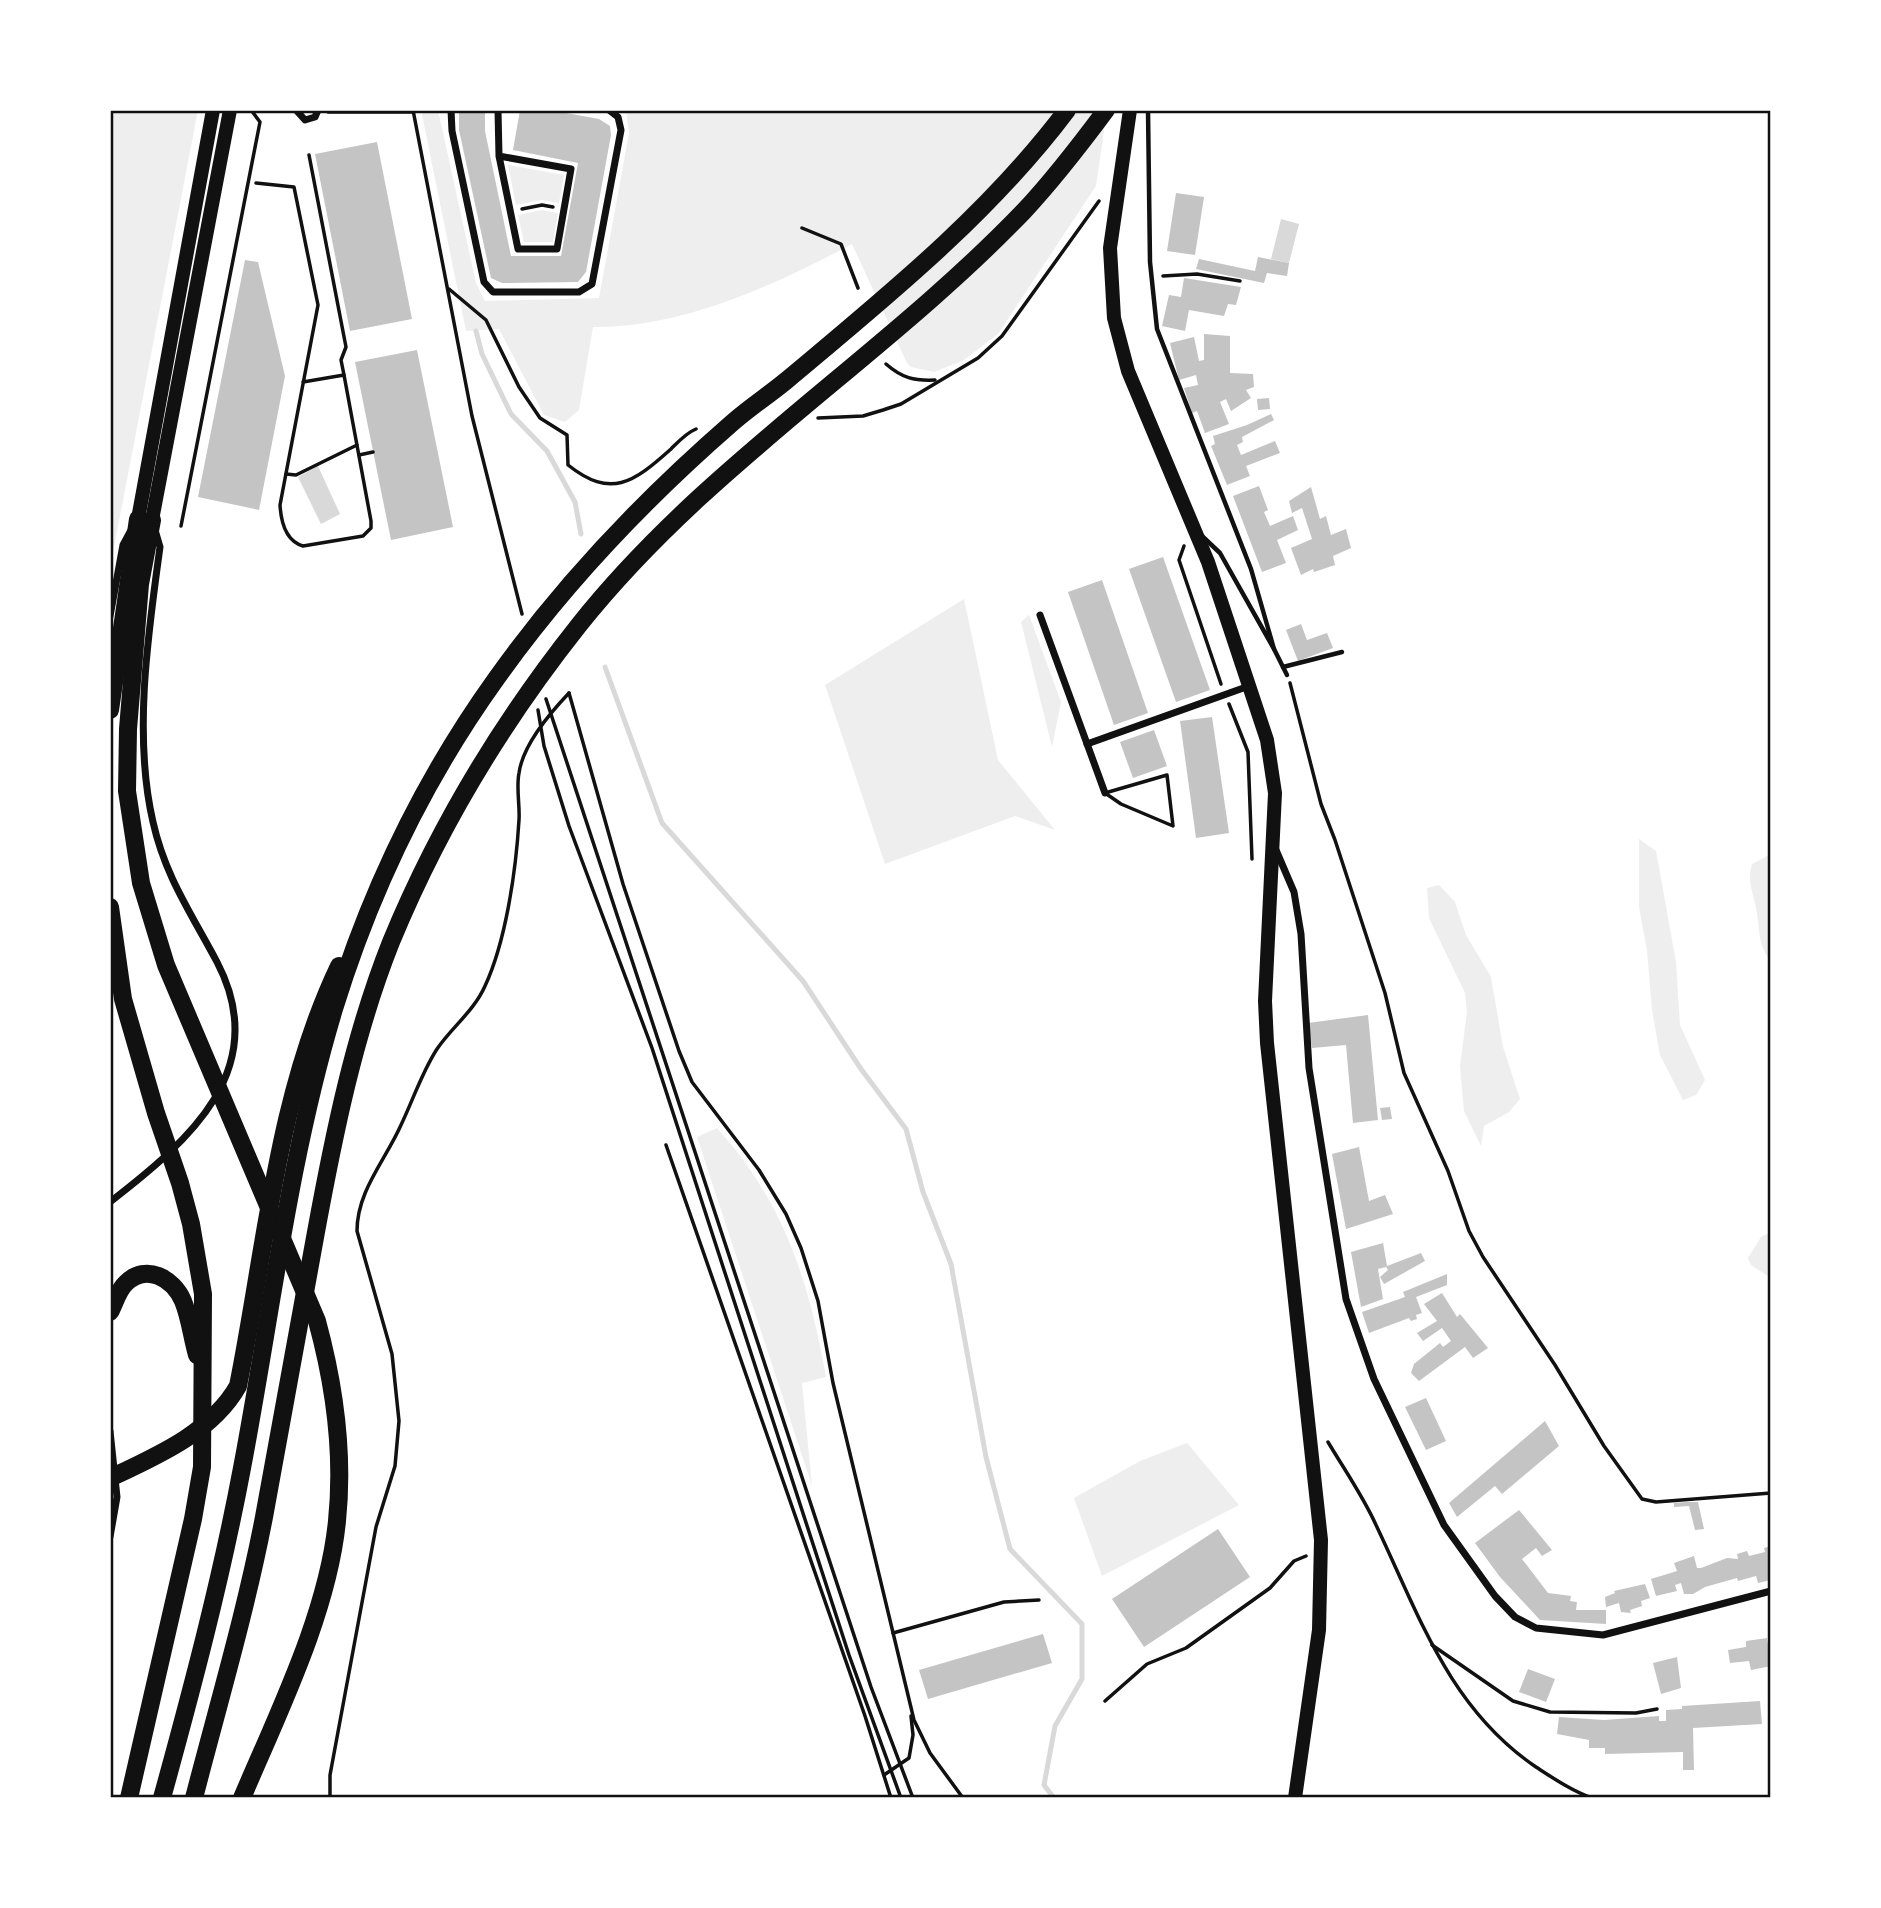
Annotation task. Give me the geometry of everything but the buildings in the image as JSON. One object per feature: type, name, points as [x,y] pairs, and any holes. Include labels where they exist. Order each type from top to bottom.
[{"type":"highway","points":[[113,1477],[195,1433],[219,1414],[238,1386],[283,1143],[312,1029],[423,796],[496,678],[604,547],[665,483],[737,418],[783,383],[945,243],[998,192],[1066,110]]},
{"type":"highway","points":[[194,1798],[263,1523],[337,1118],[391,944],[471,778],[514,711],[582,622],[671,522],[953,279],[1024,210],[1071,157],[1106,110]]},
{"type":"highway","points":[[110,710],[145,520]]},
{"type":"highway","points":[[145,520],[133,657],[127,791],[141,883],[166,965],[317,1321],[330,1368],[340,1443],[337,1522],[329,1568],[296,1670],[242,1798]]},
{"type":"highway","points":[[110,906],[123,999],[156,1113],[180,1183],[191,1224],[203,1294],[202,1467],[193,1519],[129,1798]]},
{"type":"highway","points":[[162,1798],[213,1605],[241,1473],[309,1104],[359,931]]},
{"type":"highway","points":[[110,1312],[124,1285],[135,1276],[150,1273],[163,1277],[183,1301],[203,1379]]},
{"type":"main road","points":[[145,520],[213,110]]},
{"type":"main road","points":[[145,520],[230,110]]},
{"type":"main road","points":[[1129,117],[1110,248],[1114,318],[1128,371],[1208,562],[1250,686],[1270,755],[1275,793],[1267,1043],[1310,1413],[1321,1550],[1319,1630],[1295,1798]]},
{"type":"street","points":[[296,110],[306,120],[315,117],[318,111]]},
{"type":"street","points":[[451,110],[452,131],[484,282],[493,292],[579,292],[592,284],[621,130],[618,117],[609,110]]},
{"type":"street","points":[[498,110],[499,156],[518,249],[557,249],[571,169],[499,156]]},
{"type":"street","points":[[1129,117],[1140,110]]},
{"type":"street","points":[[110,617],[123,545],[145,520],[160,547],[146,662],[147,786],[152,818],[162,862],[230,993],[234,1047],[231,1069],[218,1097],[202,1120],[110,1202]]},
{"type":"street","points":[[1040,615],[1105,793]]},
{"type":"street","points":[[1087,744],[1250,686]]},
{"type":"street","points":[[1273,843],[1294,892],[1301,934],[1309,1069],[1346,1299],[1374,1379],[1444,1525],[1495,1596],[1515,1617],[1536,1628],[1603,1635],[1771,1591]]},
{"type":"street","points":[[110,1431],[113,1477],[110,1537]]},
{"type":"lane","points":[[1148,110],[1151,278],[1157,329],[1251,569],[1274,649]]},
{"type":"lane","points":[[1192,526],[1220,553],[1287,675]]},
{"type":"lane","points":[[1283,667],[1342,652]]},
{"type":"path","points":[[181,526],[260,121],[251,110]]},
{"type":"path","points":[[318,111],[414,111],[472,416],[523,616]]},
{"type":"path","points":[[256,183],[294,187],[318,305],[280,511],[289,540],[303,546],[363,536],[371,528],[371,521],[341,360],[346,347],[309,155]]},
{"type":"path","points":[[809,418],[863,416],[901,404],[937,380],[978,359],[1002,336],[1102,198]]},
{"type":"path","points":[[510,212],[542,205],[564,209]]},
{"type":"path","points":[[802,229],[841,244],[858,288]]},
{"type":"path","points":[[325,237],[331,236]]},
{"type":"path","points":[[1151,278],[1197,274],[1240,281]]},
{"type":"path","points":[[448,288],[486,320],[519,387],[540,418],[567,435],[568,464],[582,476],[602,486],[625,482],[661,458],[691,431],[704,427]]},
{"type":"path","points":[[886,364],[899,376],[916,381],[937,380]]},
{"type":"path","points":[[303,382],[344,375]]},
{"type":"path","points":[[286,474],[296,475],[357,444]]},
{"type":"path","points":[[359,455],[373,452]]},
{"type":"path","points":[[1287,675],[1300,712],[1321,804],[1342,859],[1384,993],[1404,1073],[1483,1258],[1561,1375],[1604,1446],[1642,1499],[1656,1502],[1771,1493]]},
{"type":"path","points":[[543,690],[586,813],[871,1687],[913,1798]]},
{"type":"path","points":[[330,1798],[330,1775],[373,1540],[395,1466],[399,1421],[392,1354],[357,1231],[357,1213],[365,1190],[385,1157],[438,1048],[476,1003],[485,986],[497,953],[509,892],[519,821],[519,771],[550,713],[569,693],[623,884],[692,1082],[759,1170],[786,1214],[801,1248],[818,1301],[834,1383],[914,1720],[930,1753],[963,1798]]},
{"type":"path","points":[[538,705],[540,729],[569,826],[693,1170],[849,1656],[901,1798]]},
{"type":"path","points":[[1167,775],[1173,826],[1121,804],[1105,793],[1167,775]]},
{"type":"path","points":[[666,1145],[891,1798]]},
{"type":"path","points":[[1310,1413],[1376,1523],[1430,1643],[1462,1697],[1510,1748],[1554,1779],[1592,1798]]},
{"type":"path","points":[[1105,1701],[1147,1664],[1186,1648],[1270,1588],[1294,1561],[1321,1550]]},
{"type":"path","points":[[893,1633],[1004,1602],[1040,1600]]},
{"type":"path","points":[[1430,1643],[1513,1701],[1538,1709],[1550,1712],[1636,1713],[1657,1709]]},
{"type":"path","points":[[884,1775],[901,1766],[909,1758],[913,1735],[910,1700]]},
{"type":"shaded area","points":[[110,110],[198,110],[110,568]]},
{"type":"shaded area","points":[[421,110],[438,110],[476,283],[485,301],[599,298],[629,133],[626,110],[1107,110],[1096,186],[998,334],[964,360],[934,372],[911,367],[907,363],[852,244],[760,289],[694,312],[661,320],[593,327],[579,410],[565,422],[544,415],[499,329],[466,331]]},
{"type":"shaded area","points":[[508,165],[564,175],[559,203],[542,200],[516,205]]},
{"type":"shaded area","points":[[542,210],[558,213],[553,242],[524,242],[518,215]]},
{"type":"shaded area","points":[[1281,219],[1299,224],[1289,263],[1271,259]]},
{"type":"shaded area","points":[[318,466],[340,514],[321,524],[298,477]]},
{"type":"shaded area","points":[[964,599],[998,760],[1055,830],[1015,816],[885,864],[825,685]]},
{"type":"shaded area","points":[[1029,615],[1061,702],[1052,747],[1021,622]]},
{"type":"shaded area","points":[[1639,839],[1656,851],[1676,962],[1680,1025],[1705,1080],[1696,1095],[1683,1100],[1660,1055],[1652,1010],[1647,950],[1639,907]]},
{"type":"shaded area","points":[[1769,855],[1771,961],[1761,942],[1750,876],[1752,864]]},
{"type":"shaded area","points":[[1439,885],[1455,902],[1466,935],[1491,977],[1503,1047],[1520,1099],[1509,1112],[1484,1126],[1481,1146],[1464,1111],[1460,1066],[1467,1012],[1465,993],[1429,918],[1427,888]]},
{"type":"shaded area","points":[[717,1128],[760,1185],[776,1214],[802,1276],[811,1308],[826,1377],[802,1383],[812,1486],[697,1137]]},
{"type":"shaded area","points":[[1771,1232],[1771,1278],[1751,1265],[1748,1258],[1761,1237]]},
{"type":"shaded area","points":[[1187,1443],[1239,1505],[1102,1576],[1074,1498],[1140,1461]]},
{"type":"waterway","points":[[476,331],[482,354],[511,414],[547,451],[575,502],[581,534]]},
{"type":"waterway","points":[[605,667],[662,823],[803,981],[861,1069],[906,1129],[923,1192],[951,1264],[986,1457],[1010,1549],[1082,1624],[1082,1679],[1055,1726],[1044,1785],[1054,1798]]}]
